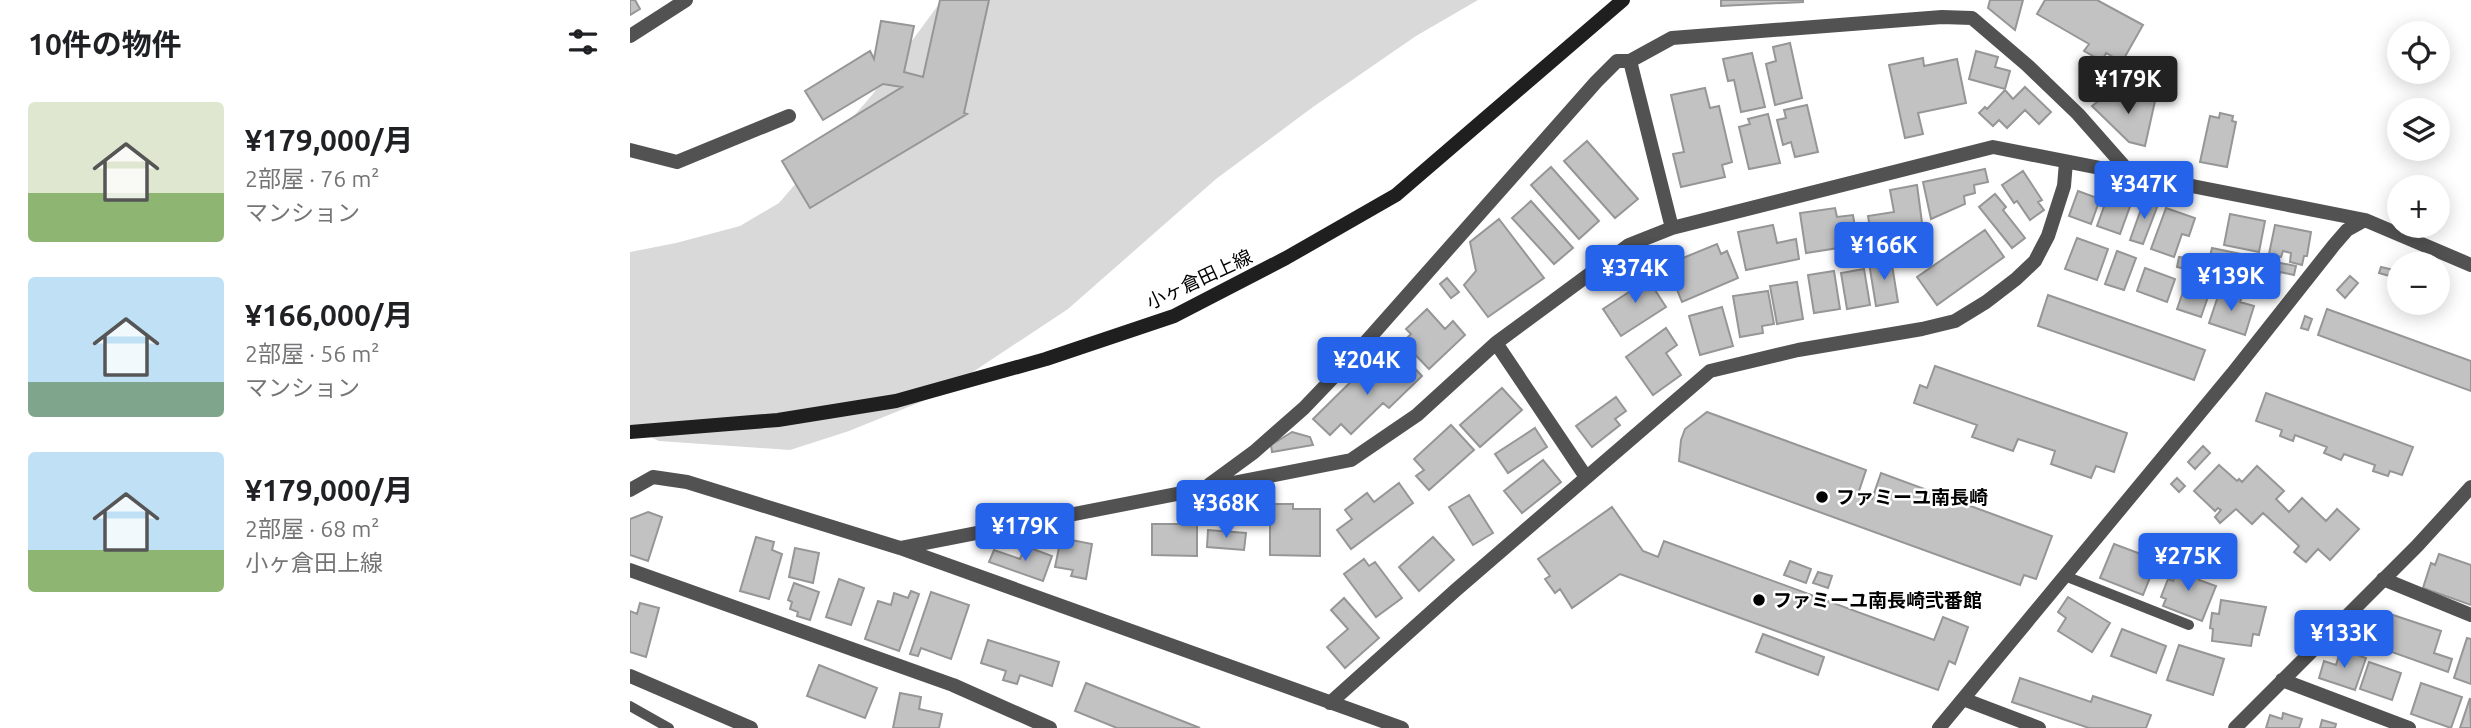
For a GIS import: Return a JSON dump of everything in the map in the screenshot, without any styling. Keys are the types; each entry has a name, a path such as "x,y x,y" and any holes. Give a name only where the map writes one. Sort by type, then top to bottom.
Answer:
{"main road":[{"name":"小ヶ倉田上線","path":"630,432 778,420 896,401 1046,359 1174,316 1286,258 1396,195 1623,0"}],"street":[{"path":"630,36 686,0"},
{"path":"1205,488 1254,452 1304,408 1617,61 1630,61 1672,38 1942,17 1972,18 2028,65 2078,114 2130,173"},
{"path":"1630,61 1672,228"},
{"path":"630,150 677,162 789,116"},
{"path":"900,548 1351,460 1417,415 1496,343 1629,245 1672,228 1993,147 2365,220 2471,265"},
{"path":"1330,703 1457,589 1710,372 1798,350 1955,321 1986,303 2035,261 2052,223 2064,186 2066,162"},
{"path":"1939,728 2232,374 2334,245 2347,230 2365,220"},
{"path":"1496,343 1586,477"},
{"path":"630,490 653,477 687,482 900,548 1402,728"},
{"path":"2235,728 2471,487"},
{"path":"630,570 953,685 1051,728"},
{"path":"2383,579 2471,615"},
{"path":"630,676 751,728"},
{"path":"2282,680 2409,728"},
{"path":"1963,699 2039,728"}],"lane":[{"path":"2065,576 2189,625"},
{"path":"630,706 669,728"}],"shaded area":[{"path":"942,0 1478,0 1416,36 1313,107 1216,179 1068,309 938,395 849,431 790,450 659,441 630,427 630,252 740,226 779,203 872,95"}],"building":[{"path":"630,0 635,0 640,9 630,15"},
{"path":"940,0 989,0 964,113 967,114 810,208 782,161 902,87 883,84 823,120 805,91 870,51 874,59 881,21 914,26 904,72 923,77"},
{"path":"1721,0 1803,0 1803,2 1721,6"},
{"path":"1990,0 2023,0 2015,30 1988,8"},
{"path":"2045,0 2097,0 2143,25 2122,62 2106,53 2102,61 2084,51 2089,44 2037,14"},
{"path":"1790,43 1802,98 1775,105 1766,64 1776,61 1773,47"},
{"path":"1976,51 1998,57 1995,67 2010,71 2005,89 1969,79"},
{"path":"1752,53 1765,107 1741,112 1734,80 1728,81 1723,59"},
{"path":"1923,58 1924,66 1957,59 1966,103 1918,113 1923,134 1905,138 1889,65"},
{"path":"2025,87 2051,112 2039,124 2025,110 2007,128 1999,120 1993,126 1979,113 1985,107 1987,109 2005,90 2013,99"},
{"path":"1705,88 1710,108 1719,106 1732,162 1722,165 1725,177 1681,187 1673,154 1684,152 1671,95"},
{"path":"2106,95 2155,101 2145,146 2129,142 2092,106"},
{"path":"1807,105 1818,152 1795,157 1791,142 1783,145 1777,120 1786,118 1784,110"},
{"path":"2220,113 2233,116 2232,121 2236,122 2227,167 2200,162 2210,116 2219,118"},
{"path":"1768,114 1780,163 1749,169 1739,127 1750,124 1748,119"},
{"path":"1587,141 1638,199 1615,218 1564,161"},
{"path":"1551,167 1599,221 1579,239 1531,185"},
{"path":"1985,169 1988,182 1974,185 1975,193 1964,196 1965,204 1931,219 1923,182"},
{"path":"2023,171 2042,200 2038,202 2044,210 2030,220 2002,185"},
{"path":"1917,185 1923,230 1872,239 1868,216 1894,212 1890,190"},
{"path":"2078,191 2100,199 2091,224 2069,216"},
{"path":"2109,193 2132,201 2120,234 2097,226"},
{"path":"1995,194 2006,207 2003,210 2025,238 2012,248 1979,207"},
{"path":"2145,198 2159,202 2143,244 2130,240"},
{"path":"1531,201 1573,248 1554,264 1512,218"},
{"path":"1835,208 1837,217 1853,215 1858,245 1806,253 1800,213"},
{"path":"2166,208 2195,218 2189,236 2182,234 2174,257 2151,249"},
{"path":"2230,214 2265,221 2259,252 2224,245"},
{"path":"1499,219 1544,278 1488,317 1464,285 1476,271 1470,242"},
{"path":"1773,225 1777,243 1796,239 1799,259 1746,270 1738,232"},
{"path":"2275,225 2311,232 2307,256 2304,256 2302,265 2290,262 2291,253 2283,251 2281,257 2269,254"},
{"path":"1985,230 2004,257 1937,305 1917,277"},
{"path":"2077,238 2108,249 2097,280 2065,269"},
{"path":"1717,244 1721,254 1727,251 1738,278 1682,302 1671,275 1682,270 1678,260"},
{"path":"2212,248 2246,255 2240,285 2205,277"},
{"path":"2117,251 2136,258 2124,290 2105,284"},
{"path":"2179,257 2188,258 2186,269 2177,267"},
{"path":"2249,257 2296,266 2294,275 2280,272 2275,294 2242,290"},
{"path":"1891,259 1898,302 1876,306 1869,263"},
{"path":"2381,267 2387,268 2387,275 2379,273"},
{"path":"2145,268 2175,279 2167,302 2137,291"},
{"path":"1864,269 1870,305 1847,309 1841,273"},
{"path":"1642,270 1666,307 1621,336 1603,309 1635,288 1629,279"},
{"path":"1834,271 1840,309 1814,313 1808,275"},
{"path":"2350,276 2358,283 2345,298 2337,290"},
{"path":"1447,278 1459,292 1451,298 1440,284"},
{"path":"1797,282 1803,319 1777,324 1770,286"},
{"path":"2185,286 2209,294 2201,317 2177,309"},
{"path":"2220,290 2242,297 2240,302 2254,306 2245,335 2209,323"},
{"path":"1768,291 1774,324 1762,326 1763,333 1740,337 1733,296"},
{"path":"2048,295 2205,350 2194,380 2038,326"},
{"path":"1722,307 1733,346 1700,355 1689,316"},
{"path":"1427,309 1445,329 1453,321 1465,335 1429,369 1403,342 1411,334 1406,329"},
{"path":"2327,309 2471,361 2471,391 2318,335"},
{"path":"2305,316 2312,319 2308,330 2301,328"},
{"path":"1666,328 1677,345 1666,353 1681,375 1653,395 1626,357"},
{"path":"1406,359 1422,376 1389,408 1383,403 1351,434 1341,424 1330,435 1313,419 1372,361 1388,377"},
{"path":"1935,366 2127,433 2114,472 2096,466 2091,478 2051,464 2055,451 2018,439 2013,451 1972,437 1977,425 1914,403 1920,385 1927,388"},
{"path":"1502,388 1522,410 1480,447 1460,425"},
{"path":"2266,393 2413,447 2402,475 2390,471 2388,476 2373,471 2375,465 2344,454 2341,460 2324,453 2327,447 2295,435 2293,441 2280,436 2282,430 2256,421"},
{"path":"1616,397 1626,411 1615,419 1620,425 1592,447 1576,426"},
{"name":"ファミーユ南長崎","path":"1707,412 1866,470 1858,494 1872,499 1881,473 2052,536 2036,579 2024,575 2020,585 1679,461 1685,429"},
{"path":"1451,425 1474,450 1429,490 1416,476 1424,470 1414,459"},
{"path":"1535,428 1547,447 1508,473 1495,454"},
{"path":"1292,432 1310,437 1313,445 1272,452 1271,445"},
{"path":"2203,446 2210,453 2195,469 2188,462"},
{"path":"1543,460 1561,482 1522,513 1504,491"},
{"path":"2219,465 2237,481 2239,479 2242,482 2257,466 2284,491 2276,499 2289,512 2302,498 2326,521 2337,509 2359,529 2330,560 2318,549 2306,562 2294,552 2299,546 2263,513 2252,524 2236,509 2220,523 2215,517 2221,510 2218,508 2215,511 2194,491"},
{"path":"2177,478 2185,486 2179,492 2171,484"},
{"path":"1399,483 1413,503 1351,549 1337,530 1352,519 1345,510 1367,493 1374,502"},
{"path":"1469,495 1493,533 1473,545 1449,507"},
{"path":"1270,504 1293,504 1293,509 1320,509 1320,556 1270,555"},
{"name":"ファミーユ南長崎弐番館","path":"1612,507 1643,551 1658,557 1664,541 1934,640 1943,617 1968,627 1955,664 1949,661 1938,690 1620,574 1572,608 1560,589 1555,593 1545,579 1550,576 1538,559"},
{"path":"648,512 662,517 648,561 630,555 630,519"},
{"path":"1152,524 1197,524 1197,556 1152,555"},
{"path":"1208,530 1246,533 1244,550 1207,547"},
{"path":"756,537 774,542 772,550 782,554 769,599 740,591"},
{"path":"1433,537 1454,560 1419,591 1399,567"},
{"path":"1061,538 1092,544 1086,579 1071,576 1073,570 1055,567"},
{"path":"2114,544 2157,560 2143,595 2100,578"},
{"path":"1025,546 1052,556 1043,581 989,562 994,550 1020,559"},
{"path":"795,548 819,553 813,583 789,577"},
{"path":"2439,554 2471,565 2471,605 2423,588 2431,563 2435,565"},
{"path":"1364,559 1369,566 1375,562 1402,598 1376,617 1344,574"},
{"path":"1790,561 1811,569 1806,583 1784,575"},
{"path":"2180,564 2202,573 2199,580 2216,586 2202,621 2163,606 2166,599 2161,597 2168,579 2173,581"},
{"path":"1818,572 1832,576 1828,588 1813,583"},
{"path":"839,579 864,588 851,625 826,617"},
{"path":"794,583 819,592 810,620 797,616 798,612 790,609 792,602 788,600"},
{"path":"911,591 919,594 899,651 865,639 878,601 891,605 894,593 908,598"},
{"path":"931,592 969,605 951,659 921,648 918,656 910,654"},
{"path":"2068,597 2110,623 2092,652 2058,631 2066,618 2058,612"},
{"path":"1344,598 1379,638 1345,668 1327,647 1348,629 1331,610"},
{"path":"2221,600 2266,607 2259,635 2253,634 2251,646 2212,641 2212,613 2219,614"},
{"path":"640,603 659,608 646,657 630,652 630,611 637,614"},
{"path":"2384,612 2441,631 2434,653 2452,659 2448,672 2372,645"},
{"path":"2122,629 2166,646 2156,673 2111,656"},
{"path":"1763,634 1824,657 1818,675 1756,652"},
{"path":"2467,638 2471,639 2471,684 2454,678"},
{"path":"988,640 1059,662 1052,686 1020,675 1017,684 1003,680 1006,671 981,663"},
{"path":"2179,645 2224,659 2213,695 2167,680"},
{"path":"2341,649 2366,658 2355,690 2319,678 2324,661 2336,665"},
{"path":"2369,662 2401,673 2392,700 2360,689"},
{"path":"819,665 877,688 865,718 807,696"},
{"path":"2020,678 2091,702 2093,696 2151,715 2146,728 2089,728 2012,702"},
{"path":"1086,683 1200,728 1117,728 1075,711"},
{"path":"2421,683 2462,697 2451,728 2411,714"},
{"path":"900,693 921,697 919,709 942,714 939,728 893,728"},
{"path":"2470,698 2471,728 2460,728"},
{"path":"2283,713 2302,719 2299,728 2266,728 2270,715 2282,719"},
{"path":"2322,720 2336,724 2335,728 2320,728"}],"place":[{"name":"ファミーユ南長崎","path":"1822,497"},
{"name":"ファミーユ南長崎弐番館","path":"1759,600"}]}
